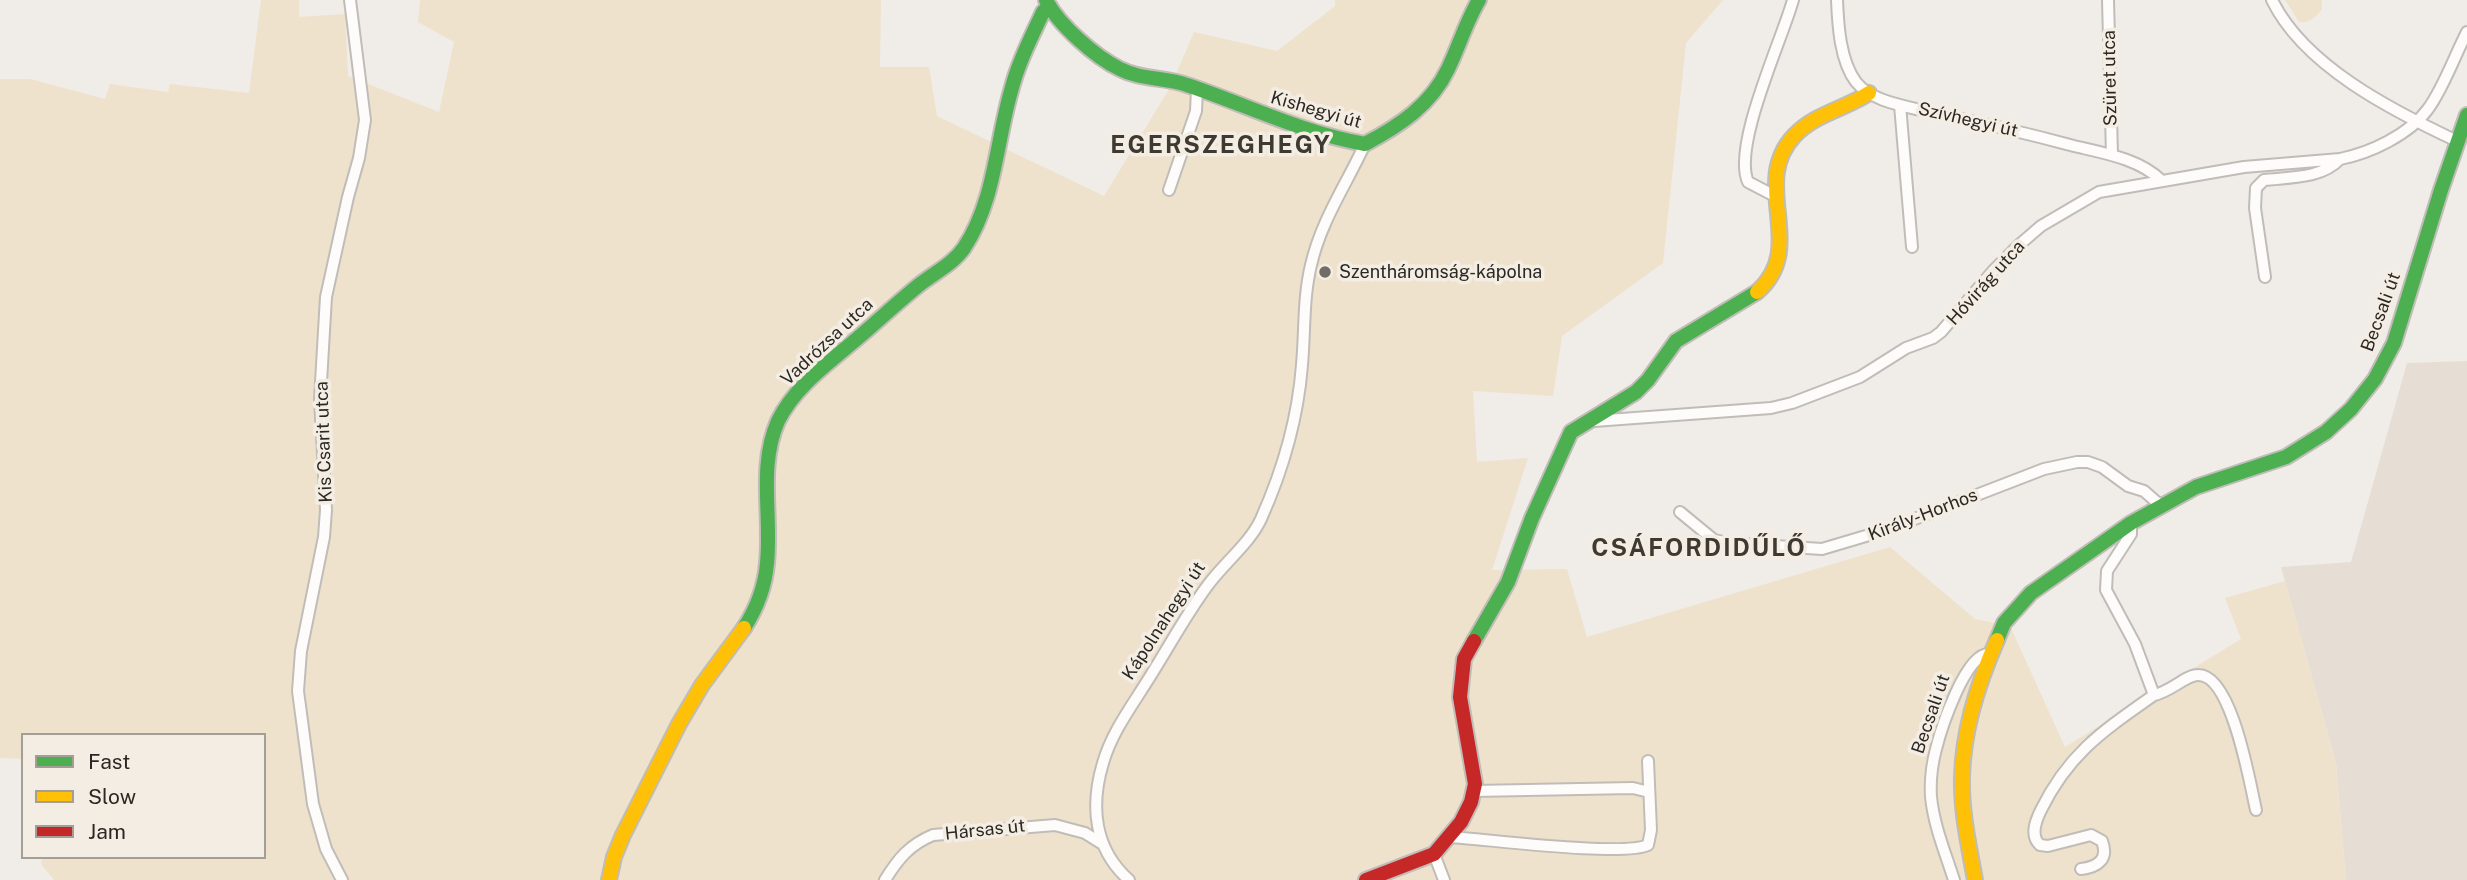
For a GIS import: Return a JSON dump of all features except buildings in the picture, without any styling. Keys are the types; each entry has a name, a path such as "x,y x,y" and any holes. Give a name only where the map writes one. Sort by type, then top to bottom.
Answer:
{"street":[{"name":"Kis Csarit utca","path":"342,880 327,849 313,804 298,691 301,651 324,537 326,510 320,399 326,297 359,158 365,121 350,0"},
{"name":"Kishegyi út","path":"1047,3 1078,37 1119,69 1133,75 1185,84 1303,130 1365,145 1401,124 1434,92 1479,0"},
{"path":"1775,196 1748,182 1745,161 1758,98 1793,0"},
{"path":"1366,880 1434,854 1461,822 1474,791 1472,760 1460,696 1464,659 1508,582 1532,518 1567,439 1577,426 1591,421 1643,386 1676,341 1752,296 1770,281 1778,267 1780,257 1775,196 1777,167 1793,138 1810,122 1859,101 1869,93 1858,85 1849,70 1838,21 1837,0"},
{"name":"Szüret utca","path":"2108,0 2112,155"},
{"path":"2272,0 2287,26 2310,50 2351,82 2417,121 2458,141"},
{"name":"Vadrózsa utca","path":"609,880 610,867 625,832 678,725 701,686 745,626 762,592 766,560 769,456 777,423 785,409 821,370 921,283 950,262 963,247 980,214 991,181 1017,71 1047,3"},
{"path":"2417,121 2430,107 2467,32"},
{"path":"1169,190 1196,111 1197,89"},
{"name":"Szívhegyi út","path":"1869,93 1900,105 2112,155 2153,172 2162,181"},
{"path":"1900,105 1912,247"},
{"name":"Becsali út","path":"1975,880 1964,814 1963,760 1970,716 1989,654 2004,623 2031,593 2131,523 2196,486 2286,457 2326,432 2360,398 2375,379 2394,343 2467,116"},
{"name":"Hóvirág utca","path":"1591,421 1771,408 1792,403 1860,377 1906,348 1933,338 1993,271 2030,236 2067,209 2099,192 2244,167 2355,156 2399,135 2417,121"},
{"name":"Kápolnahegyi út","path":"1101,843 1097,815 1098,785 1109,747 1208,585 1259,522 1273,490 1295,415 1302,365 1306,292 1318,238 1327,215 1365,145"},
{"path":"2264,277 2255,208 2256,188 2264,180 2306,176 2330,170 2340,159"},
{"name":"Király-Horhos","path":"1680,512 1714,540 1822,549 1886,530 2044,469 2077,462 2088,462 2102,467 2128,486 2144,491 2160,505"},
{"path":"2131,523 2131,534 2107,571 2106,590 2135,644 2154,695"},
{"name":"Becsali út","path":"1954,880 1936,825 1931,796 1931,774 1945,722 1965,673 1980,656 1989,654"},
{"path":"2081,869 2101,863 2104,849 2102,841 2091,835 2048,846 2040,845 2035,835 2037,817 2064,769 2090,741 2154,695 2166,693 2189,678 2198,675 2206,677 2216,685 2225,701 2241,743 2256,810"},
{"path":"1450,836 1605,849 1642,848 1648,845 1651,830 1648,761"},
{"path":"1474,791 1633,788 1649,792"},
{"name":"Hársas út","path":"885,880 906,850 933,835 1055,825 1078,831 1101,843"},
{"path":"1101,843 1129,880"},
{"path":"1434,854 1444,880"}],"shaded area":[{"path":"261,0 299,0 299,17 345,14 348,76 439,112 454,42 418,22 420,0 881,0 880,67 929,67 937,116 1104,196 1171,86 1194,32 1277,51 1335,6 1335,0 1723,0 1686,43 1663,263 1562,336 1553,396 1473,391 1477,462 1528,458 1492,570 1567,569 1587,637 1890,547 1975,619 2010,626 2065,747 2241,639 2225,598 2285,581 2336,763 2346,880 54,880 41,864 42,859 266,859 266,733 21,733 21,759 0,758 0,79 30,79 105,99 110,84 168,92 170,84 249,93"},
{"path":"2285,0 2322,0 2322,9 2309,21 2299,22"},
{"path":"2467,361 2467,880 2346,880 2336,763 2281,567 2351,562 2407,363"}],"traffic: fast":[{"path":"1046,0 1078,39 1120,69 1136,75 1187,85 1297,126 1365,144 1402,122 1433,93 1448,69 1479,0"},
{"path":"744,628 760,597 766,572 767,473 772,438 778,421 785,408 814,375 911,291 949,264 964,248 989,191 1017,70 1043,12 1049,6"},
{"path":"1997,640 2004,623 2031,593 2131,523 2196,487 2286,457 2326,432 2351,409 2375,379 2394,343 2467,115"},
{"path":"1474,641 1508,582 1532,518 1571,432 1636,392 1676,341 1757,292"}],"traffic: slow":[{"path":"1757,292 1772,274 1778,255 1780,236 1776,195 1777,174 1782,155 1802,128 1869,93"},
{"path":"609,880 623,835 679,724 702,685 744,628"},
{"path":"1975,880 1963,803 1963,759 1973,707 1997,640"}],"traffic: jam":[{"path":"1366,880 1434,854 1461,822 1471,802 1475,784 1460,697 1464,659 1474,641"}],"place":[{"name":"Szentháromság-kápolna","path":"1325,272"}],"district":[{"name":"EGERSZEGHEGY","path":"1221,146"},
{"name":"CSÁFORDIDŰLŐ","path":"1699,549"}]}
